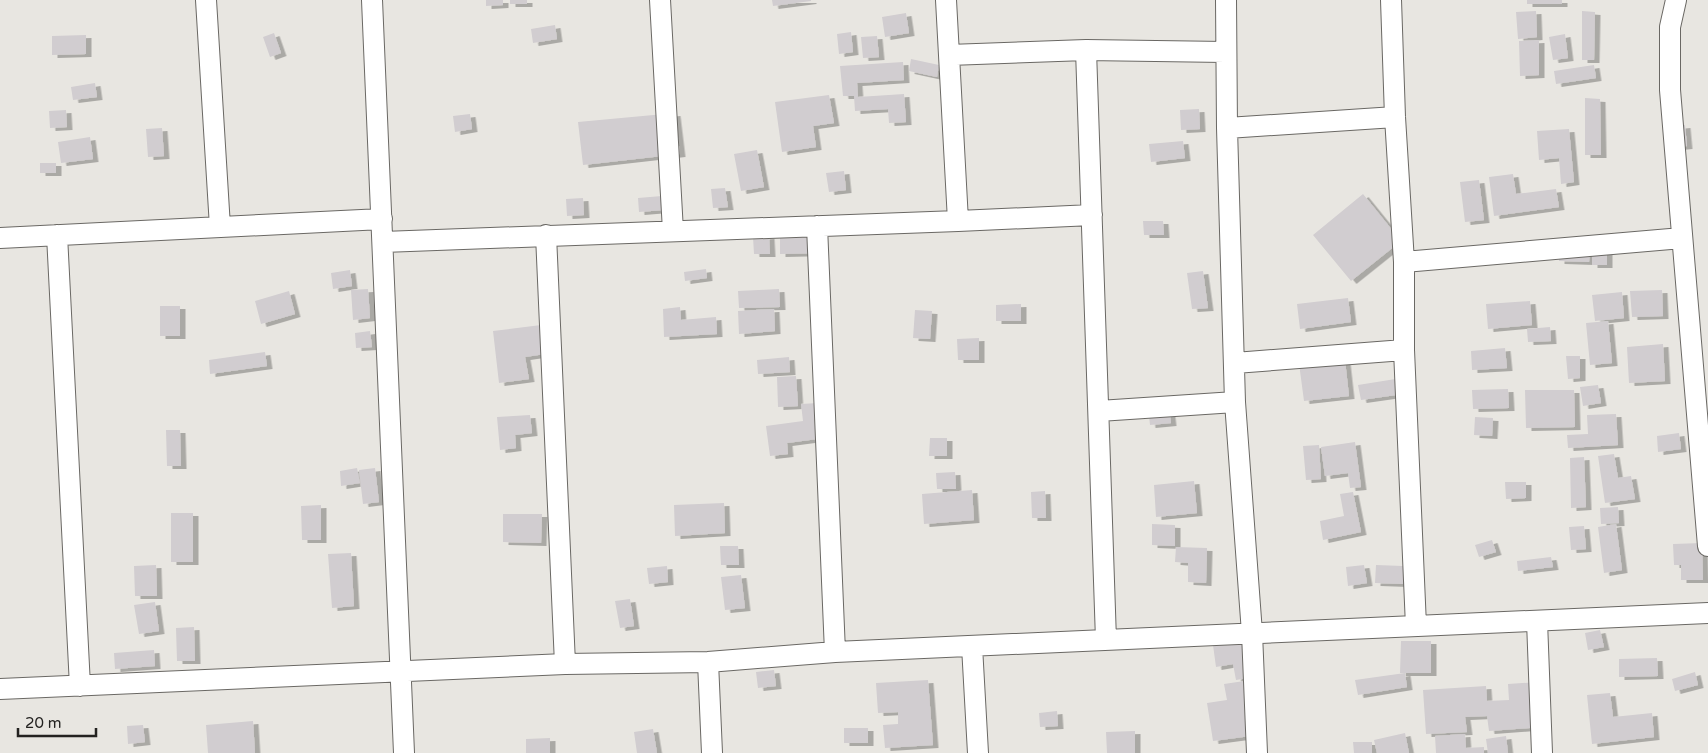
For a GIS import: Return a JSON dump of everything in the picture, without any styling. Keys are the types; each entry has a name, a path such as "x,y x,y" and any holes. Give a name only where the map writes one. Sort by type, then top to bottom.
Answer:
{"street":[{"path":"206,0 220,227"},
{"path":"372,0 404,753"},
{"path":"660,0 672,231"},
{"path":"946,0 958,221"},
{"path":"1226,0 1225,52 1235,402 1252,633 1257,753"},
{"path":"1391,0 1395,117 1404,262 1404,350 1416,626"},
{"path":"1676,0 1670,27 1670,90 1708,546"},
{"path":"949,55 1086,50 1225,52"},
{"path":"1086,50 1106,640"},
{"path":"1227,128 1395,117"},
{"path":"383,242 1092,215"},
{"path":"0,238 382,219"},
{"path":"817,226 835,652"},
{"path":"57,235 80,686"},
{"path":"546,236 565,664"},
{"path":"1404,262 1682,238"},
{"path":"1234,363 1404,350"},
{"path":"1098,411 1235,402"},
{"path":"0,689 565,664 708,662 835,652 1708,613"},
{"path":"1537,621 1542,753"},
{"path":"972,646 978,753"},
{"path":"708,662 712,753"}],"building":[{"path":"486,0 503,0 503,5 486,6"},
{"path":"510,0 527,0 527,4 510,4"},
{"path":"772,0 811,0 811,1 773,6"},
{"path":"1527,0 1562,0 1562,4 1527,4"},
{"path":"1536,11 1537,37 1518,39 1516,12"},
{"path":"1582,11 1595,12 1594,60 1582,60"},
{"path":"906,13 909,33 885,37 882,17"},
{"path":"555,25 557,39 533,43 531,29"},
{"path":"851,32 853,52 839,54 837,34"},
{"path":"274,33 281,53 270,57 263,37"},
{"path":"1565,34 1568,58 1553,60 1549,37"},
{"path":"86,35 86,54 52,55 52,36"},
{"path":"877,36 879,57 863,58 861,37"},
{"path":"1539,40 1539,75 1520,76 1519,41"},
{"path":"911,59 939,65 937,77 909,71"},
{"path":"903,62 904,80 857,83 858,97 904,94 906,122 889,123 888,109 855,111 854,96 843,96 840,66"},
{"path":"1594,65 1596,78 1556,84 1554,71"},
{"path":"95,83 97,97 73,100 71,87"},
{"path":"829,95 834,123 813,126 816,147 782,152 775,102"},
{"path":"1585,98 1600,99 1601,155 1585,155"},
{"path":"1199,109 1200,129 1181,130 1180,110"},
{"path":"66,110 67,127 50,128 49,111"},
{"path":"675,113 680,154 583,165 578,122"},
{"path":"470,114 472,129 455,132 453,116"},
{"path":"1685,125 1687,146 1677,147 1675,126"},
{"path":"162,128 164,156 148,157 146,129"},
{"path":"1569,129 1574,182 1561,184 1559,158 1539,160 1537,131"},
{"path":"90,137 93,159 61,163 58,142"},
{"path":"1183,141 1185,158 1151,162 1149,144"},
{"path":"757,150 764,187 741,191 734,154"},
{"path":"40,163 56,163 56,173 40,173"},
{"path":"844,171 846,190 829,192 826,173"},
{"path":"1513,174 1516,194 1556,189 1559,207 1494,216 1489,177"},
{"path":"1479,180 1484,220 1465,222 1460,182"},
{"path":"725,188 728,207 713,208 711,189"},
{"path":"1363,194 1401,241 1351,281 1313,235"},
{"path":"674,195 676,209 639,212 638,198"},
{"path":"583,198 584,215 567,216 566,199"},
{"path":"1143,221 1163,221 1164,235 1144,235"},
{"path":"769,236 770,254 754,254 753,237"},
{"path":"821,237 822,253 780,254 780,238"},
{"path":"1592,246 1607,247 1607,265 1592,265"},
{"path":"1559,249 1590,249 1589,262 1559,261"},
{"path":"706,269 707,278 685,281 684,272"},
{"path":"350,270 352,286 333,289 331,273"},
{"path":"1203,271 1208,308 1192,309 1187,273"},
{"path":"368,289 370,318 353,320 351,290"},
{"path":"779,289 780,307 739,308 738,291"},
{"path":"1662,290 1663,316 1632,317 1630,291"},
{"path":"289,291 295,314 261,324 255,301"},
{"path":"1622,292 1624,318 1595,321 1592,295"},
{"path":"1348,298 1351,322 1300,329 1297,304"},
{"path":"1530,301 1532,325 1488,329 1486,304"},
{"path":"1021,304 1021,321 996,321 996,305"},
{"path":"160,306 180,306 180,336 160,336"},
{"path":"680,307 681,320 716,317 717,334 664,337 663,309"},
{"path":"774,309 775,331 739,334 738,311"},
{"path":"915,310 932,311 930,339 913,338"},
{"path":"1608,321 1612,363 1590,365 1586,323"},
{"path":"541,325 545,354 525,357 529,379 499,383 493,331"},
{"path":"1550,327 1551,341 1528,342 1527,329"},
{"path":"370,331 372,347 356,348 355,333"},
{"path":"979,338 979,360 958,360 957,339"},
{"path":"1663,344 1665,381 1629,383 1627,347"},
{"path":"1505,348 1507,368 1472,370 1471,351"},
{"path":"1344,351 1349,396 1304,401 1298,356"},
{"path":"265,352 267,366 210,374 209,360"},
{"path":"1566,356 1580,356 1580,378 1568,379"},
{"path":"789,357 790,372 758,374 757,360"},
{"path":"796,376 798,406 778,407 777,377"},
{"path":"1408,377 1410,393 1361,400 1358,385"},
{"path":"1598,385 1601,403 1583,406 1580,387"},
{"path":"1508,389 1509,408 1473,409 1472,390"},
{"path":"1525,390 1574,390 1575,427 1526,428"},
{"path":"818,403 820,419 814,419 817,439 787,443 788,454 770,456 766,426 803,421 801,404"},
{"path":"1169,406 1171,423 1150,425 1148,407"},
{"path":"1616,414 1618,445 1568,448 1567,435 1588,434 1587,415"},
{"path":"530,415 532,433 515,435 516,448 500,450 497,417"},
{"path":"1475,417 1493,418 1492,436 1474,435"},
{"path":"166,430 180,430 181,466 167,466"},
{"path":"1679,433 1681,449 1658,452 1657,436"},
{"path":"930,438 947,438 947,456 929,456"},
{"path":"1355,442 1361,487 1350,488 1348,473 1325,476 1321,447"},
{"path":"1319,445 1321,479 1306,480 1303,446"},
{"path":"1614,454 1618,478 1631,476 1635,499 1605,503 1598,456"},
{"path":"1584,457 1586,507 1571,508 1570,458"},
{"path":"357,468 360,483 341,486 340,471"},
{"path":"375,468 379,502 363,504 359,470"},
{"path":"955,472 956,489 937,489 936,473"},
{"path":"1194,481 1197,513 1156,517 1154,485"},
{"path":"1505,482 1526,482 1526,498 1506,499"},
{"path":"972,490 974,520 924,524 922,494"},
{"path":"1045,491 1046,518 1032,518 1031,492"},
{"path":"1353,492 1361,532 1323,540 1320,521 1344,516 1340,494"},
{"path":"724,503 725,533 675,536 674,505"},
{"path":"321,505 321,540 302,540 301,506"},
{"path":"1618,507 1619,523 1601,524 1600,508"},
{"path":"171,513 193,513 193,562 171,562"},
{"path":"503,514 542,514 541,543 503,542"},
{"path":"1152,524 1175,525 1175,546 1152,545"},
{"path":"1616,524 1622,570 1604,573 1598,527"},
{"path":"1584,526 1586,549 1571,550 1569,527"},
{"path":"1492,540 1496,552 1479,557 1475,545"},
{"path":"1702,543 1703,580 1681,580 1681,565 1674,565 1673,544"},
{"path":"720,546 738,546 739,565 721,565"},
{"path":"1176,547 1207,548 1206,583 1188,582 1188,563 1175,562"},
{"path":"351,553 354,606 332,608 328,554"},
{"path":"1551,557 1553,567 1518,571 1517,561"},
{"path":"156,565 157,596 135,596 134,566"},
{"path":"1364,565 1367,583 1348,586 1346,567"},
{"path":"1376,565 1403,566 1403,584 1375,583"},
{"path":"667,566 668,582 649,584 647,568"},
{"path":"741,575 745,608 725,610 721,577"},
{"path":"630,599 634,626 620,628 615,601"},
{"path":"155,602 159,631 139,634 134,605"},
{"path":"194,627 195,661 177,661 176,628"},
{"path":"1600,630 1604,647 1588,650 1585,633"},
{"path":"1249,640 1254,677 1236,680 1233,664 1216,667 1213,645"},
{"path":"1401,641 1431,641 1431,673 1400,673"},
{"path":"154,650 155,666 115,669 114,653"},
{"path":"1657,658 1658,676 1619,677 1619,659"},
{"path":"774,670 776,686 758,688 756,672"},
{"path":"1695,672 1698,685 1675,691 1672,679"},
{"path":"1405,673 1407,687 1358,695 1355,680"},
{"path":"928,680 933,745 885,748 883,725 898,724 898,712 878,713 876,683"},
{"path":"1251,680 1258,735 1213,741 1207,703 1227,700 1224,684"},
{"path":"1539,682 1542,727 1489,731 1487,716 1465,717 1467,732 1426,734 1423,690 1486,686 1487,701 1509,700 1508,684"},
{"path":"1610,693 1613,717 1652,713 1654,737 1592,744 1587,695"},
{"path":"1057,711 1058,726 1040,727 1039,713"},
{"path":"253,721 255,753 208,753 206,725"},
{"path":"143,725 145,742 128,744 127,726"},
{"path":"844,728 868,728 868,743 844,743"},
{"path":"653,729 657,753 637,753 634,732"},
{"path":"1135,731 1135,753 1107,753 1106,732"},
{"path":"1405,733 1409,753 1377,753 1374,740"},
{"path":"1465,734 1466,748 1484,747 1484,753 1436,753 1435,736"},
{"path":"1506,736 1508,753 1488,753 1486,739"},
{"path":"550,738 550,753 526,753 526,739"},
{"path":"1353,742 1372,742 1372,753 1354,753"}]}
